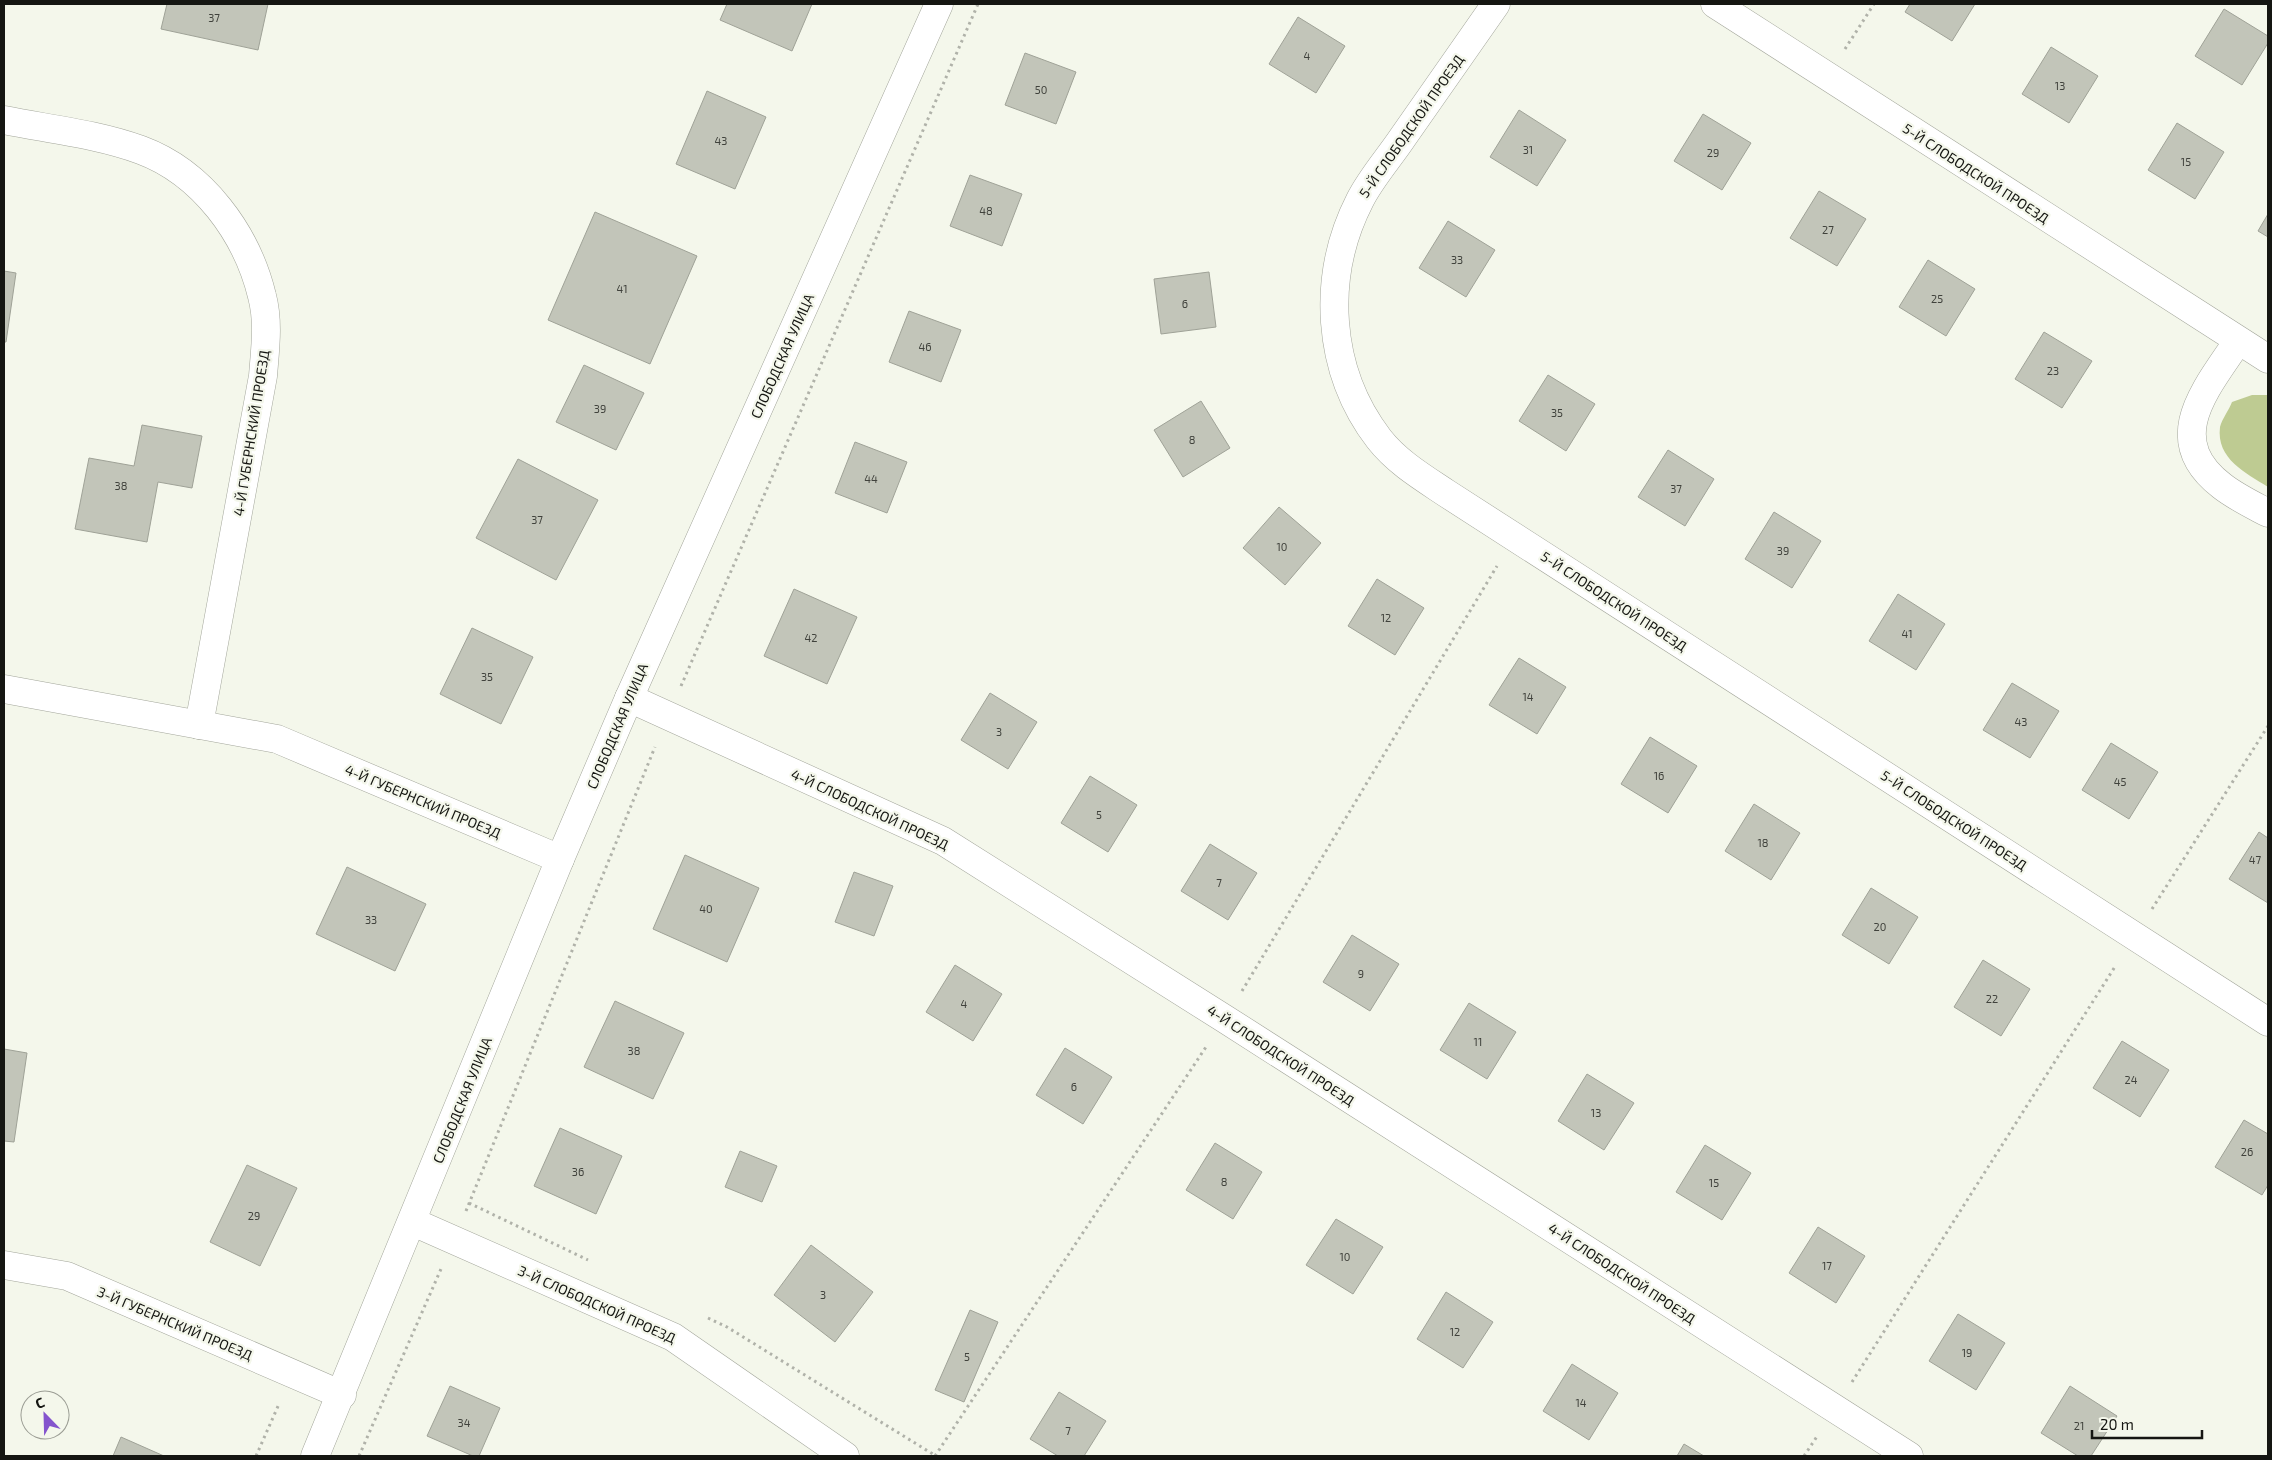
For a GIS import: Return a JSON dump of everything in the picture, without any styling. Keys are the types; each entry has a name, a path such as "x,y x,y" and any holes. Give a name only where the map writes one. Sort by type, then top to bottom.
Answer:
{"street":[{"name":"СЛОБОДСКАЯ УЛИЦА","path":"315,1456 413,1222 560,859 629,698 939,4"},
{"name":"5-Й СЛОБОДСКОЙ ПРОЕЗД","path":"1496,4 1360,199 1343,238 1334,279 1336,338 1341,364 1356,404 1379,439 1406,467 1446,494 2268,1022"},
{"name":"5-Й СЛОБОДСКОЙ ПРОЕЗД","path":"1715,4 2238,342 2268,359"},
{"name":"4-Й ГУБЕРНСКИЙ ПРОЕЗД","path":"4,120 105,139 143,151 177,169 208,194 226,217 251,260 263,298 266,337 262,376 199,726"},
{"path":"2238,342 2201,396 2192,420 2193,446 2204,470 2223,487 2268,513"},
{"name":"4-Й ГУБЕРНСКИЙ ПРОЕЗД","path":"4,689 277,739 560,859"},
{"name":"4-Й СЛОБОДСКОЙ ПРОЕЗД","path":"629,698 943,841 1909,1456"},
{"name":"3-Й СЛОБОДСКОЙ ПРОЕЗД","path":"413,1222 673,1337 845,1456"},
{"name":"3-Й ГУБЕРНСКИЙ ПРОЕЗД","path":"4,1264 67,1276 342,1395"}],"path":[{"path":"1827,76 1874,4"},
{"path":"1804,1456 2268,726"},
{"path":"256,1456 292,1373"}],"green space":[{"path":"2252,395 2268,395 2268,487 2234,464 2223,448 2220,438 2221,424 2232,402"}],"building":[{"path":"167,4 268,4 258,50 161,29"},
{"path":"727,4 812,4 792,51 720,20"},
{"path":"1910,4 1975,4 1952,41 1905,12"},
{"path":"2224,9 2268,36 2268,43 2242,85 2195,56"},
{"path":"1298,17 1345,46 1316,93 1269,64"},
{"path":"2051,47 2098,76 2069,123 2022,94"},
{"path":"1025,53 1076,72 1056,124 1005,105"},
{"path":"707,91 766,117 735,189 676,164"},
{"path":"1519,110 1566,140 1537,186 1490,157"},
{"path":"1703,114 1751,143 1722,190 1674,161"},
{"path":"2177,123 2224,152 2195,199 2148,170"},
{"path":"970,175 1022,194 1002,246 950,226"},
{"path":"1819,191 1866,219 1837,266 1790,238"},
{"path":"595,212 697,256 650,364 548,320"},
{"path":"2268,214 2268,237 2258,231"},
{"path":"1448,221 1495,250 1466,297 1419,268"},
{"path":"1928,260 1975,289 1946,336 1899,307"},
{"path":"4,271 16,273 6,342 4,342"},
{"path":"1209,272 1216,327 1161,334 1154,279"},
{"path":"909,311 961,330 941,382 889,362"},
{"path":"2044,332 2092,361 2062,408 2015,379"},
{"path":"584,365 644,393 616,450 556,422"},
{"path":"1548,375 1595,404 1566,451 1519,421"},
{"path":"1201,401 1230,448 1183,477 1154,430"},
{"path":"142,425 202,436 192,488 158,482 147,542 75,529 89,458 134,466"},
{"path":"855,442 907,462 887,513 835,493"},
{"path":"1668,450 1714,479 1685,526 1638,497"},
{"path":"518,459 598,500 556,580 476,538"},
{"path":"1279,507 1321,543 1285,585 1243,548"},
{"path":"1774,512 1821,541 1792,588 1745,559"},
{"path":"1377,579 1424,608 1395,655 1348,626"},
{"path":"794,589 857,617 827,684 764,656"},
{"path":"1898,594 1945,624 1916,670 1869,641"},
{"path":"472,628 533,657 501,724 440,694"},
{"path":"1519,658 1566,687 1537,734 1489,705"},
{"path":"2012,683 2059,711 2030,758 1983,730"},
{"path":"990,693 1037,722 1008,769 961,740"},
{"path":"1650,737 1697,766 1668,813 1621,784"},
{"path":"2111,743 2158,772 2129,819 2082,790"},
{"path":"1090,776 1137,805 1108,852 1061,823"},
{"path":"1754,804 1800,833 1771,880 1725,851"},
{"path":"2259,832 2268,838 2268,903 2229,879"},
{"path":"1210,844 1257,873 1228,920 1181,891"},
{"path":"685,855 759,888 727,962 653,929"},
{"path":"347,867 426,904 395,971 316,934"},
{"path":"854,872 893,886 874,936 835,922"},
{"path":"1871,888 1918,917 1889,964 1842,935"},
{"path":"1352,935 1399,964 1370,1011 1323,982"},
{"path":"1983,960 2030,989 2001,1036 1954,1007"},
{"path":"955,965 1002,994 973,1041 926,1012"},
{"path":"615,1001 684,1033 653,1099 584,1067"},
{"path":"1469,1003 1516,1032 1487,1079 1440,1050"},
{"path":"2122,1041 2169,1070 2140,1117 2093,1088"},
{"path":"1065,1048 1112,1077 1083,1124 1036,1095"},
{"path":"4,1049 27,1053 14,1142 4,1141"},
{"path":"1587,1074 1634,1103 1604,1150 1558,1121"},
{"path":"2244,1120 2268,1134 2268,1185 2262,1195 2215,1167"},
{"path":"560,1128 622,1156 596,1214 534,1186"},
{"path":"1215,1143 1262,1172 1233,1219 1186,1190"},
{"path":"1705,1145 1751,1173 1722,1220 1676,1192"},
{"path":"740,1151 777,1166 762,1202 725,1187"},
{"path":"247,1165 297,1188 260,1266 210,1242"},
{"path":"1336,1219 1383,1247 1353,1294 1306,1265"},
{"path":"1818,1227 1865,1256 1836,1303 1789,1273"},
{"path":"811,1245 873,1292 835,1342 774,1295"},
{"path":"1446,1292 1493,1322 1463,1368 1417,1339"},
{"path":"970,1310 998,1322 964,1402 935,1390"},
{"path":"1958,1314 2005,1343 1976,1390 1929,1361"},
{"path":"1572,1364 1618,1393 1589,1440 1543,1411"},
{"path":"450,1386 500,1408 479,1456 473,1456 427,1436"},
{"path":"2070,1386 2117,1416 2091,1456 2078,1456 2041,1433"},
{"path":"1059,1392 1106,1421 1084,1456 1058,1456 1030,1439"},
{"path":"121,1437 164,1456 113,1456"},
{"path":"1684,1444 1704,1456 1677,1456"}]}
